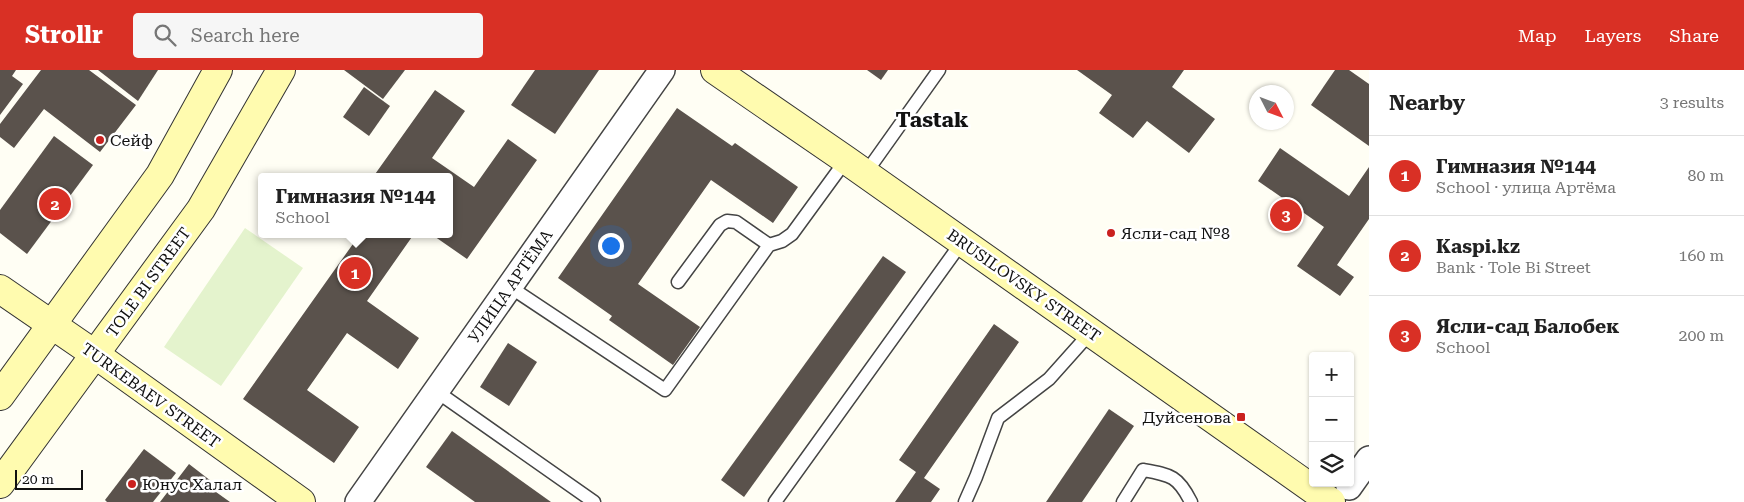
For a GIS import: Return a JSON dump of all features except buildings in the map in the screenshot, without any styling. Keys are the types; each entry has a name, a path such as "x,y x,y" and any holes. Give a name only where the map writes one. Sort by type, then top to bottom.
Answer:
{"street":[{"path":"0,396 160,175 218,70"},
{"name":"TOLE BI STREET","path":"0,484 201,209 282,70"},
{"name":"УЛИЦА АРТЁМА","path":"358,502 662,70"},
{"name":"BRUSILOVSKY STREET","path":"715,70 1091,332 1340,495"},
{"name":"TURKEBAEV STREET","path":"0,289 96,355 300,502"},
{"path":"1340,495 1369,459"}],"lane":[{"path":"510,287 665,390 769,245 782,241 792,234 856,167 939,70"},
{"path":"678,282 720,225 727,221 736,222 769,245"},
{"path":"775,502 962,242"},
{"path":"965,502 998,418 1049,379 1091,332"},
{"path":"436,391 594,502"},
{"path":"1124,502 1143,470 1168,475 1182,485 1191,502"}],"green space":[{"path":"245,228 303,268 221,386 164,347"}],"place":[{"name":"Сейф","path":"100,140"},
{"name":"Kaspi.kz","path":"55,204"},
{"name":"Ясли-сад Балобек","path":"1286,215"},
{"name":"Ясли-сад №8","path":"1111,233"},
{"name":"Гимназия №144","path":"355,273"},
{"name":"Дуйсенова","path":"1241,417"},
{"name":"Юнус Халал","path":"132,484"}],"district":[{"name":"Tastak","path":"932,120"}]}
